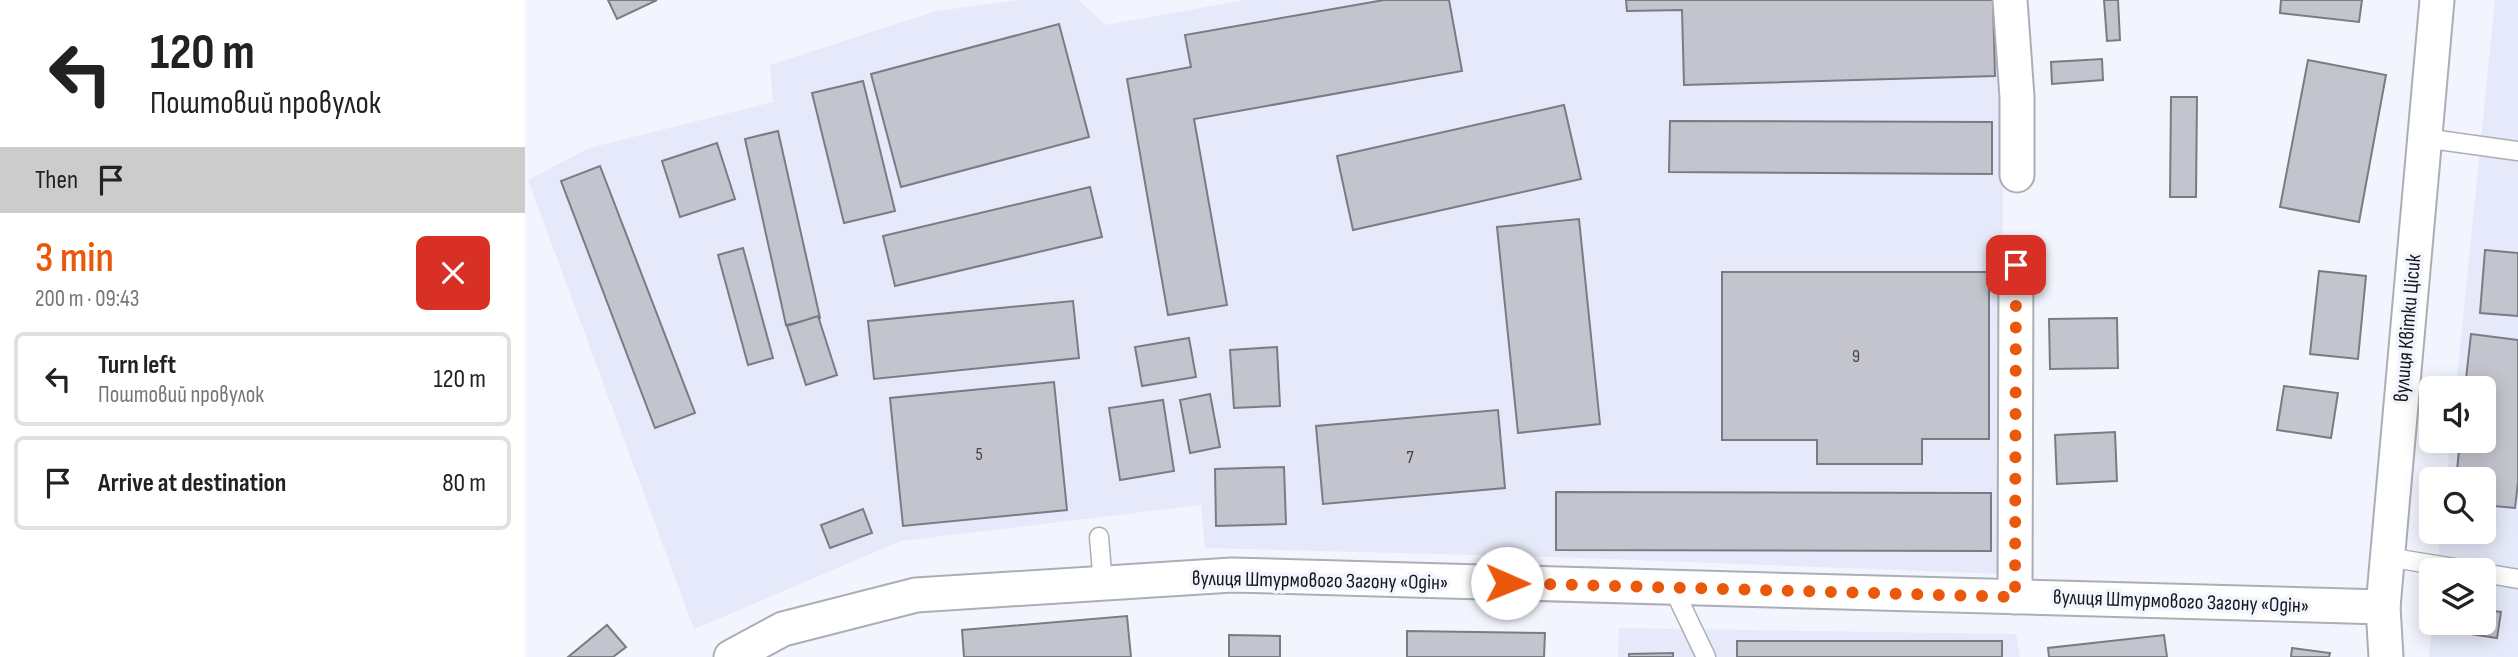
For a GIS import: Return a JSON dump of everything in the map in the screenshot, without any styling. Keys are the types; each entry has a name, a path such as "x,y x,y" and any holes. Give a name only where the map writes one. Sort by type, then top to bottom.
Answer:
{"street":[{"path":"2010,0 2017,97 2017,175"},
{"name":"вулиця Квітки Цісик","path":"2386,657 2383,607 2437,0"},
{"path":"2015,597 2016,265"},
{"name":"вулиця Штурмового Загону «Одін»","path":"731,657 783,629 916,595 1232,575 2383,607"}],"lane":[{"path":"2424,138 2518,151"},
{"path":"1099,537 1104,584"},
{"path":"2387,557 2419,562"},
{"path":"2496,575 2518,579"},
{"path":"1673,588 1706,657"}],"shaded area":[{"path":"1020,0 1078,0 1106,25 1245,0 1997,0 2003,120 2003,574 1554,557 1205,548 1201,505 901,541 694,629 528,180 589,148 773,102 770,65 936,11"},
{"path":"2495,0 2518,0 2518,657 2429,657 2431,635 2496,635 2496,558 2438,558 2440,544 2496,544 2496,467 2448,467 2449,453 2496,453 2496,376 2457,376"},
{"path":"1619,628 2016,634 2020,657 1618,657"}],"building":[{"path":"608,0 657,0 617,19"},
{"path":"1384,0 1449,0 1462,71 1194,119 1227,305 1168,315 1127,79 1191,67 1185,35"},
{"path":"1626,0 1993,0 1995,76 1684,85 1682,10 1627,11"},
{"path":"2104,0 2118,0 2120,40 2107,41"},
{"path":"2281,0 2362,0 2359,22 2280,13"},
{"path":"1059,24 1089,137 901,187 871,74"},
{"path":"2102,59 2103,80 2052,84 2051,62"},
{"path":"2308,60 2386,75 2359,222 2280,207"},
{"path":"863,81 895,211 844,223 812,93"},
{"path":"2171,97 2197,97 2196,197 2170,197"},
{"path":"1564,105 1581,179 1353,230 1337,156"},
{"path":"1670,121 1992,122 1992,174 1669,172"},
{"path":"778,131 820,318 786,325 745,139"},
{"path":"717,143 735,199 680,217 662,161"},
{"path":"600,166 695,413 655,428 561,181"},
{"path":"1090,187 1102,237 895,286 883,236"},
{"path":"1579,219 1600,424 1518,433 1497,227"},
{"path":"743,248 773,358 748,365 718,255"},
{"path":"2485,250 2518,253 2518,316 2480,313"},
{"path":"2319,271 2366,276 2358,359 2310,354"},
{"path":"1722,272 1989,272 1989,439 1922,439 1922,464 1817,464 1817,440 1722,440"},
{"path":"1073,301 1079,358 874,379 868,321"},
{"path":"818,316 837,375 806,385 787,326"},
{"path":"2117,318 2118,368 2050,369 2049,319"},
{"path":"2471,334 2518,340 2518,482 2515,508 2496,506 2496,467 2457,467 2459,453 2496,453 2496,376 2466,376"},
{"path":"1189,338 1196,377 1142,386 1135,347"},
{"path":"1277,347 1280,406 1234,408 1230,350"},
{"path":"1054,382 1067,510 903,526 890,398"},
{"path":"2284,386 2338,393 2331,438 2277,430"},
{"path":"1210,394 1220,447 1190,453 1180,400"},
{"path":"1163,400 1174,471 1120,480 1109,408"},
{"path":"1498,410 1505,488 1323,504 1316,426"},
{"path":"2115,432 2117,481 2057,484 2055,435"},
{"path":"1284,467 1286,524 1216,526 1215,469"},
{"path":"1556,492 1991,493 1991,551 1556,550"},
{"path":"863,509 872,533 830,548 821,525"},
{"path":"2496,611 2501,612 2497,638 2477,635 2496,635"},
{"path":"1127,616 1131,657 964,657 962,630"},
{"path":"607,625 626,647 613,657 568,657"},
{"path":"1407,631 1545,633 1544,657 1407,657"},
{"path":"1229,635 1280,636 1280,657 1229,657"},
{"path":"2164,635 2167,657 2049,657 2048,648"},
{"path":"1737,641 2002,641 2002,657 1737,657"},
{"path":"2292,648 2330,653 2329,657 2291,657"},
{"path":"1673,653 1673,657 1629,657 1629,654"}],"route":[{"path":"1507,583 2015,597 2016,265"}]}
